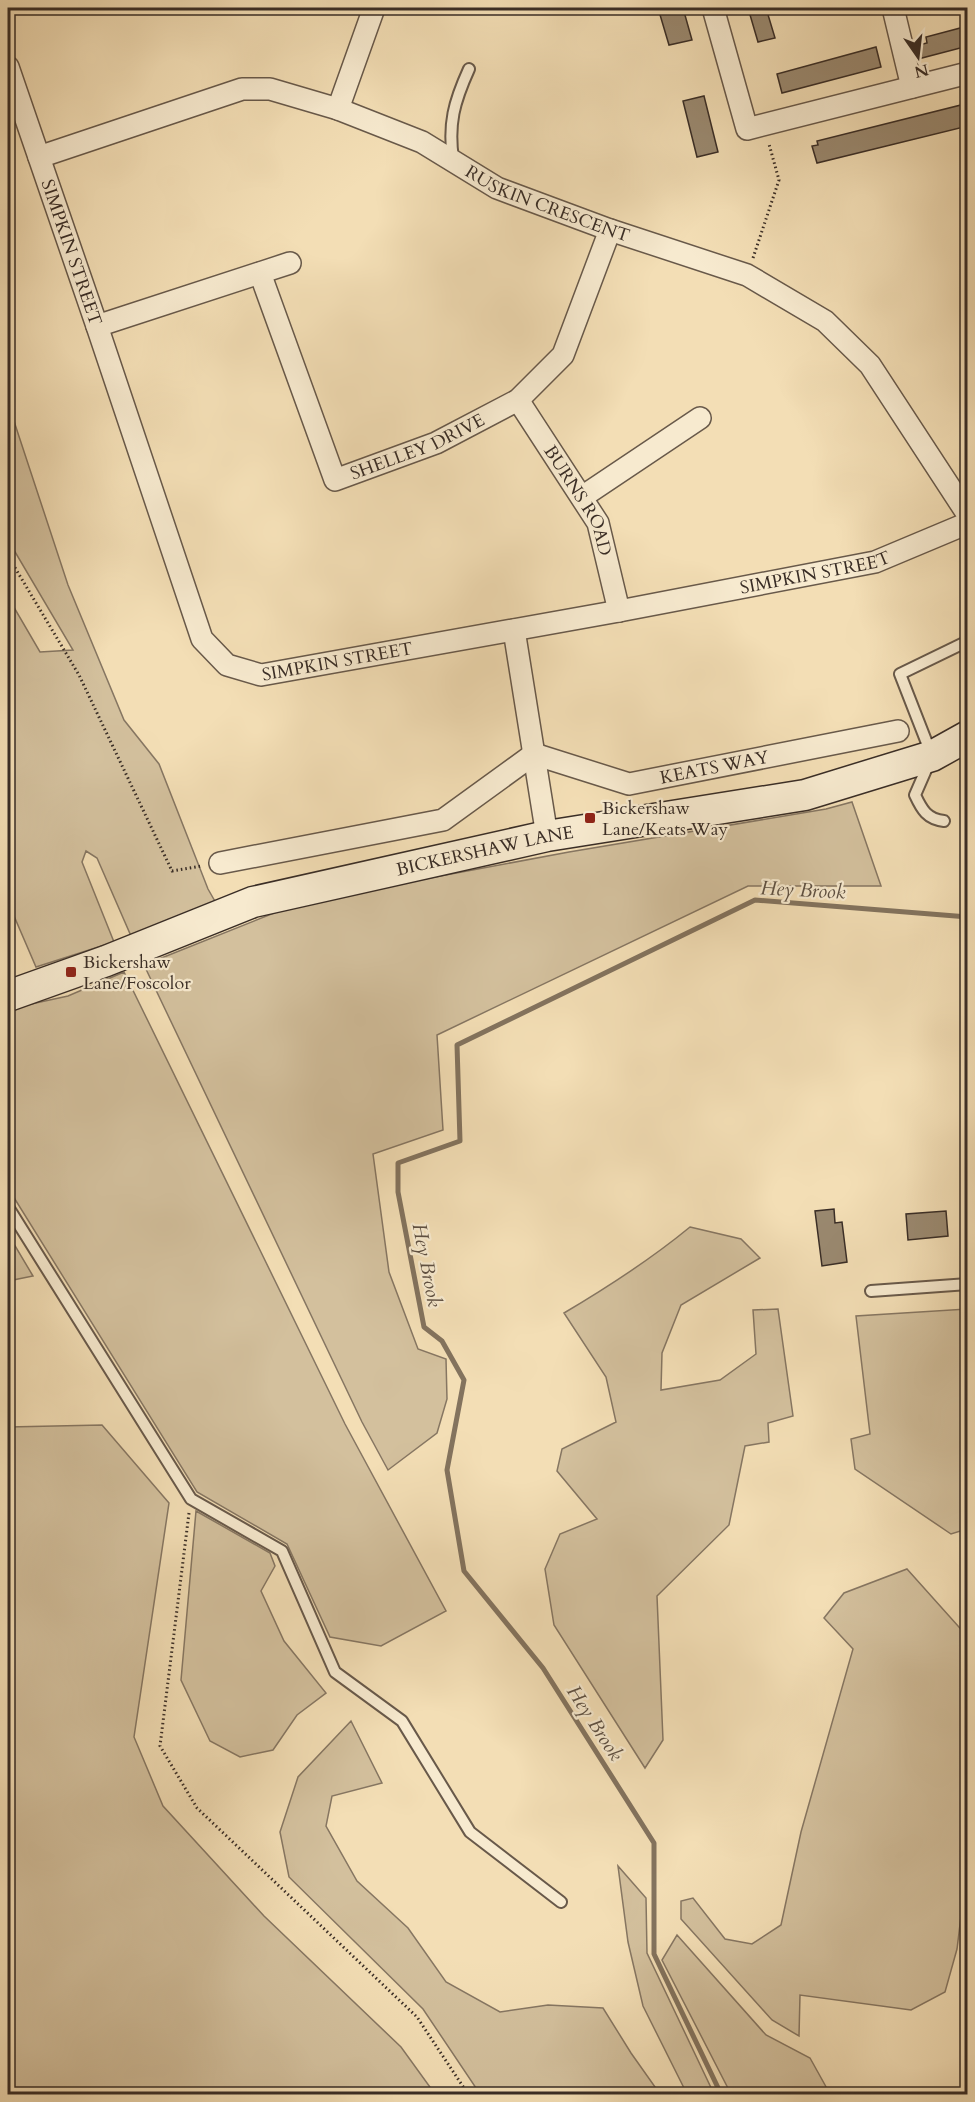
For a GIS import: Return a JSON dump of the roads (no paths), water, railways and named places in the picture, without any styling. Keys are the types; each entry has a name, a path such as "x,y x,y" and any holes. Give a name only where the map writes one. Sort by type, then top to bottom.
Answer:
{"main road":[{"name":"BICKERSHAW LANE","path":"8,996 106,961 253,902 547,836 805,795 932,756 968,736"}],"street":[{"path":"338,109 374,8"},
{"path":"713,8 755,127 968,73"},
{"path":"893,8 912,87"},
{"name":"SIMPKIN STREET","path":"8,67 202,639 227,665 261,675 618,611 875,562 968,524"},
{"name":"RUSKIN CRESCENT","path":"39,157 242,89 270,89 338,109 423,142 497,188 610,230 747,275 825,321 870,365 968,515"},
{"name":"SHELLEY DRIVE","path":"260,273 335,480 436,443 518,400 563,355 610,230"},
{"path":"97,326 290,263"},
{"name":"BURNS ROAD","path":"518,400 598,523 618,611"},
{"path":"582,497 700,418"},
{"path":"514,630 547,836"},
{"name":"KEATS WAY","path":"534,754 629,784 898,731"},
{"path":"220,863 443,820 534,754"}],"lane":[{"path":"453,159 450,139 451,121 455,102 469,69"},
{"path":"944,821 934,820 922,810 915,795 932,756 900,674 968,641"},
{"path":"8,1207 191,1499 282,1551 335,1672 402,1722 470,1832 561,1902"},
{"path":"871,1291 968,1284"}],"waterway":[{"name":"Hey Brook","path":"721,2094 654,1954 654,1843 543,1668 464,1571 447,1470 464,1380 442,1341 424,1327 398,1192 398,1163 460,1141 457,1045 755,900 968,917"}],"place":[{"name":"Bickershaw Lane/Keats Way","path":"590,818"},
{"name":"Bickershaw Lane/Foscolor","path":"71,972"}]}
